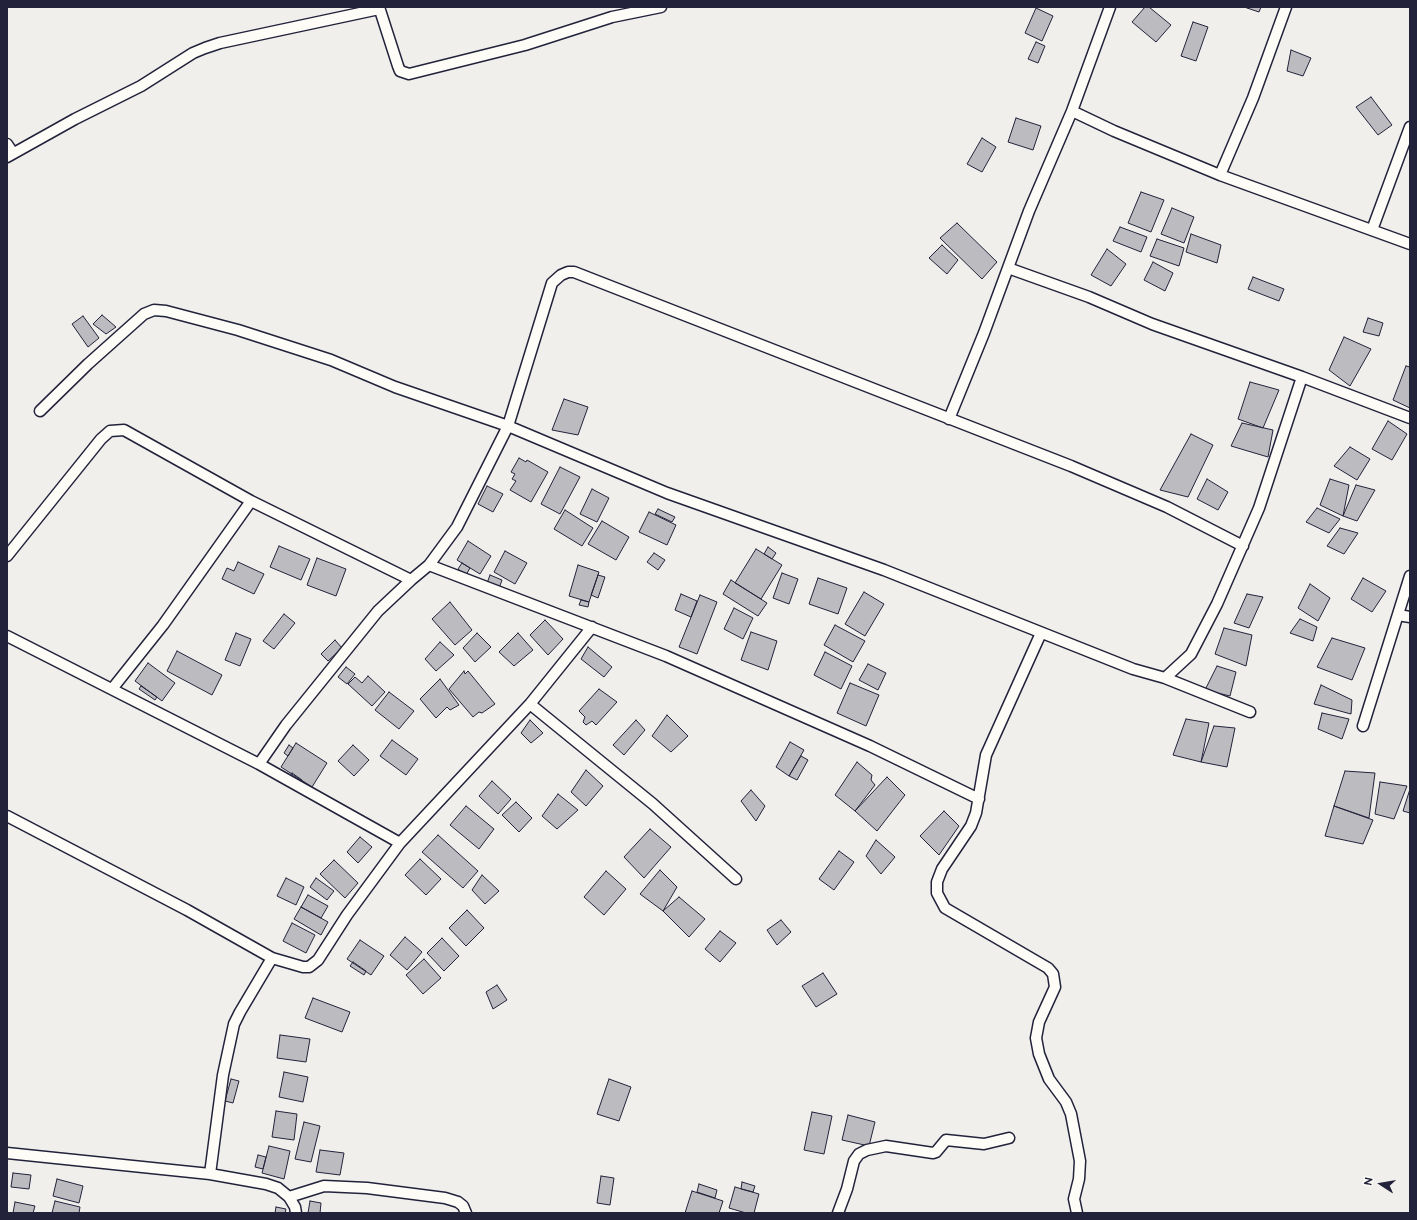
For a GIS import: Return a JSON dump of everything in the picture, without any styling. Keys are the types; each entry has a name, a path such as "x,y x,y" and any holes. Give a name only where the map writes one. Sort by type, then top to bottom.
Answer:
{"street":[{"path":"9,152 141,86 193,53 220,43 379,8 400,71 409,74 525,44 612,18 661,7"},
{"path":"949,419 968,376 1029,211 1072,111 1110,7"},
{"path":"1220,175 1253,98 1286,7"},
{"path":"1072,111 1114,131 1220,175 1410,244"},
{"path":"1372,230 1410,127"},
{"path":"1008,268 1089,297 1152,324 1302,377 1410,418"},
{"path":"259,764 286,725 378,611 411,580 429,566 457,527 508,426 552,283 561,275 574,272 1071,466 1167,507 1243,546"},
{"path":"40,411 144,314 154,310 166,311 230,328 331,360 395,387 508,426 667,493 884,570 1040,633 1133,669 1165,678 1250,712"},
{"path":"1165,678 1191,654 1217,604 1243,546 1274,467 1302,377"},
{"path":"7,556 59,489 101,439 110,431 124,430 251,501 411,580"},
{"path":"112,689 163,625 251,501"},
{"path":"429,566 666,656 863,743 979,799"},
{"path":"1363,726 1410,576"},
{"path":"1398,615 1410,617"},
{"path":"7,816 187,910 272,958 303,967 314,964 347,915 400,843 530,704 592,627"},
{"path":"1040,633 986,755 979,799 971,826 942,869 937,882 937,893 945,908 1048,968 1053,974 1056,987 1039,1022 1036,1038 1039,1054 1049,1079 1066,1102 1071,1114 1080,1161 1079,1179 1074,1199 1077,1213"},
{"path":"7,636 259,764 400,843"},
{"path":"530,704 653,804 736,879"},
{"path":"210,1174 223,1075 234,1024 272,958"},
{"path":"838,1213 847,1189 854,1160 859,1154 867,1150 886,1146 933,1153 936,1152 946,1140 984,1144 1009,1138"},
{"path":"7,1153 210,1174 266,1184 278,1188 289,1197 295,1207 296,1213"},
{"path":"289,1197 324,1186 367,1188 445,1198 458,1202 463,1206 466,1213"}],"building":[{"path":"1145,7 1149,7 1171,25 1156,42 1132,22"},
{"path":"1244,7 1261,7 1259,12"},
{"path":"1036,8 1053,16 1042,41 1025,33"},
{"path":"1193,22 1208,27 1196,61 1181,56"},
{"path":"1036,42 1045,46 1038,63 1028,59"},
{"path":"1291,50 1311,58 1303,76 1287,71"},
{"path":"1371,97 1392,125 1378,135 1356,107"},
{"path":"1016,118 1041,126 1033,150 1008,142"},
{"path":"982,138 996,147 982,172 967,164"},
{"path":"1141,192 1164,200 1151,232 1128,223"},
{"path":"1172,208 1194,217 1184,243 1161,234"},
{"path":"957,223 997,262 982,279 940,238"},
{"path":"1120,227 1147,237 1141,252 1113,241"},
{"path":"1191,234 1221,245 1217,263 1186,252"},
{"path":"1157,239 1184,248 1179,266 1150,256"},
{"path":"942,245 958,260 947,274 929,258"},
{"path":"1107,249 1126,264 1111,286 1091,275"},
{"path":"1153,262 1173,273 1165,291 1144,280"},
{"path":"1253,277 1284,289 1279,301 1248,289"},
{"path":"102,315 116,327 106,334 93,324"},
{"path":"83,316 99,338 88,347 72,324"},
{"path":"1368,318 1383,323 1379,336 1363,332"},
{"path":"1344,337 1371,349 1350,386 1329,370"},
{"path":"1406,366 1410,367 1410,408 1393,400"},
{"path":"1250,382 1279,390 1263,428 1238,419"},
{"path":"564,399 588,407 578,435 552,430"},
{"path":"1388,421 1407,434 1392,460 1372,449"},
{"path":"1242,423 1273,430 1268,457 1231,446"},
{"path":"1191,434 1213,445 1188,497 1160,490"},
{"path":"1350,447 1370,459 1357,480 1334,466"},
{"path":"519,458 526,462 527,460 548,472 531,502 510,490 516,481 512,479 515,474 511,472"},
{"path":"560,467 580,477 560,514 541,504"},
{"path":"1207,479 1228,492 1218,510 1197,499"},
{"path":"1330,479 1349,485 1343,516 1320,505"},
{"path":"1356,485 1375,490 1357,521 1343,516"},
{"path":"487,486 503,494 493,512 478,504"},
{"path":"592,489 609,498 597,522 580,514"},
{"path":"1317,508 1340,519 1329,533 1306,522"},
{"path":"658,509 675,517 672,522 655,514"},
{"path":"565,510 593,528 582,546 554,529"},
{"path":"649,512 676,525 667,545 639,532"},
{"path":"602,521 629,537 616,560 588,544"},
{"path":"1340,528 1358,533 1344,554 1327,546"},
{"path":"468,541 491,556 480,574 457,560"},
{"path":"279,546 310,559 301,580 270,567"},
{"path":"768,547 776,553 772,559 764,554"},
{"path":"756,549 782,565 761,599 735,583"},
{"path":"505,551 527,563 515,584 494,572"},
{"path":"654,553 665,560 658,570 647,562"},
{"path":"317,558 346,569 336,596 307,585"},
{"path":"238,562 264,574 254,594 222,579 227,568 234,571"},
{"path":"462,563 470,568 466,575 458,569"},
{"path":"578,565 599,572 589,602 569,596"},
{"path":"782,573 798,579 789,604 773,598"},
{"path":"490,575 502,580 498,591 486,586"},
{"path":"598,575 605,577 598,598 591,595"},
{"path":"818,578 847,588 838,614 809,604"},
{"path":"1363,578 1386,591 1372,612 1351,599"},
{"path":"731,580 767,603 758,616 723,594"},
{"path":"1310,584 1330,598 1318,621 1298,608"},
{"path":"864,592 884,604 865,636 845,624"},
{"path":"681,594 697,601 691,617 675,610"},
{"path":"1247,594 1263,597 1249,628 1234,623"},
{"path":"700,595 717,602 697,654 679,647"},
{"path":"581,600 589,602 588,607 579,605"},
{"path":"450,602 472,630 455,645 432,619"},
{"path":"734,608 753,618 743,639 724,629"},
{"path":"284,614 295,623 274,649 263,641"},
{"path":"1300,619 1317,627 1313,641 1290,633"},
{"path":"545,620 563,639 548,655 530,635"},
{"path":"835,625 865,641 853,662 824,645"},
{"path":"1224,628 1252,635 1246,666 1215,654"},
{"path":"751,632 777,641 768,670 741,660"},
{"path":"236,633 251,639 240,666 225,660"},
{"path":"477,633 491,647 475,662 463,648"},
{"path":"518,633 533,650 514,666 499,652"},
{"path":"1332,638 1365,648 1352,680 1317,667"},
{"path":"335,640 342,648 328,661 321,654"},
{"path":"440,642 454,655 436,671 425,659"},
{"path":"588,647 612,667 604,677 581,659"},
{"path":"177,651 222,675 212,695 167,671"},
{"path":"825,652 852,666 841,689 814,675"},
{"path":"148,663 175,683 162,701 135,681"},
{"path":"868,664 886,673 878,690 859,680"},
{"path":"1217,666 1236,672 1230,696 1205,690"},
{"path":"346,667 355,674 347,684 338,677"},
{"path":"464,671 465,674 468,671 495,704 482,713 479,712 473,717 449,689"},
{"path":"368,676 385,692 372,706 348,684 355,677 362,683"},
{"path":"440,679 459,705 450,710 447,707 436,718 420,699"},
{"path":"850,683 879,695 866,726 837,713"},
{"path":"1321,685 1352,700 1351,714 1314,704"},
{"path":"141,686 157,697 155,700 139,689"},
{"path":"599,689 617,702 596,725 592,721 586,725 583,722 585,717 579,711"},
{"path":"389,692 414,711 399,729 375,710"},
{"path":"1322,713 1349,719 1342,739 1318,729"},
{"path":"667,715 688,736 671,752 652,736"},
{"path":"1186,719 1209,723 1201,762 1173,755"},
{"path":"530,720 543,733 531,743 521,733"},
{"path":"636,720 645,730 624,755 613,745"},
{"path":"1214,726 1235,728 1227,767 1201,762"},
{"path":"392,740 418,759 406,775 380,756"},
{"path":"790,742 804,750 789,776 776,767"},
{"path":"296,743 327,763 312,787 281,767"},
{"path":"289,745 293,748 288,756 284,753"},
{"path":"353,745 369,760 354,776 338,761"},
{"path":"801,756 808,760 797,780 789,776"},
{"path":"857,762 872,775 871,780 875,785 855,811 835,795"},
{"path":"586,770 603,786 586,806 571,792"},
{"path":"1345,771 1375,773 1369,818 1334,806"},
{"path":"292,773 302,780 299,784 289,777"},
{"path":"887,777 905,795 877,831 855,811"},
{"path":"492,781 511,799 498,814 479,796"},
{"path":"1380,782 1407,786 1394,819 1375,814"},
{"path":"1410,789 1410,813 1403,811"},
{"path":"751,790 765,806 756,821 741,801"},
{"path":"558,794 578,810 557,829 542,816"},
{"path":"516,802 532,818 519,832 502,815"},
{"path":"466,806 494,829 479,849 450,825"},
{"path":"1334,806 1373,820 1363,844 1325,836"},
{"path":"944,811 959,826 939,855 920,836"},
{"path":"650,829 671,847 644,878 624,857"},
{"path":"438,835 478,871 463,888 422,852"},
{"path":"360,837 372,847 358,863 347,852"},
{"path":"876,840 895,857 881,874 866,856"},
{"path":"839,851 854,862 834,890 819,879"},
{"path":"420,859 441,879 426,895 405,875"},
{"path":"334,860 358,883 345,898 320,874"},
{"path":"660,870 677,887 663,911 640,894"},
{"path":"606,871 626,889 604,915 584,897"},
{"path":"482,875 499,891 485,904 472,890"},
{"path":"286,878 304,887 296,905 277,896"},
{"path":"316,878 334,891 327,900 310,887"},
{"path":"308,895 328,906 321,918 301,907"},
{"path":"679,897 705,919 689,937 663,911"},
{"path":"301,907 328,922 321,935 294,919"},
{"path":"467,910 484,928 466,946 449,928"},
{"path":"781,920 791,932 777,945 767,930"},
{"path":"292,923 315,935 306,953 283,941"},
{"path":"720,931 736,943 720,962 705,949"},
{"path":"405,937 422,952 407,970 390,955"},
{"path":"442,938 459,956 444,971 427,953"},
{"path":"360,940 384,956 371,975 347,959"},
{"path":"424,959 441,978 423,994 406,975"},
{"path":"353,962 366,971 364,975 350,966"},
{"path":"823,973 837,994 816,1007 802,986"},
{"path":"497,985 507,1000 493,1009 486,992"},
{"path":"313,998 350,1012 342,1032 305,1018"},
{"path":"280,1035 310,1039 306,1062 277,1058"},
{"path":"284,1072 308,1077 303,1102 279,1097"},
{"path":"231,1079 239,1081 233,1103 225,1101"},
{"path":"609,1079 631,1087 619,1121 597,1114"},
{"path":"276,1111 297,1114 294,1140 272,1137"},
{"path":"812,1112 832,1116 824,1154 804,1150"},
{"path":"848,1115 875,1122 869,1146 842,1140"},
{"path":"304,1122 320,1126 311,1162 295,1159"},
{"path":"269,1146 290,1151 284,1179 262,1173"},
{"path":"320,1150 344,1153 340,1175 316,1172"},
{"path":"258,1155 266,1157 263,1169 255,1167"},
{"path":"13,1173 31,1175 29,1189 11,1187"},
{"path":"601,1176 614,1178 610,1205 597,1203"},
{"path":"57,1179 83,1186 79,1203 53,1196"},
{"path":"742,1182 755,1186 753,1192 741,1189"},
{"path":"699,1184 717,1190 715,1198 697,1192"},
{"path":"735,1187 759,1194 754,1213 746,1213 729,1208"},
{"path":"692,1191 723,1201 719,1213 685,1213"},
{"path":"55,1201 80,1207 79,1213 52,1213"},
{"path":"310,1201 321,1203 320,1213 308,1213"},
{"path":"15,1202 35,1206 33,1213 13,1213"},
{"path":"276,1207 286,1209 285,1213 275,1213"}]}
